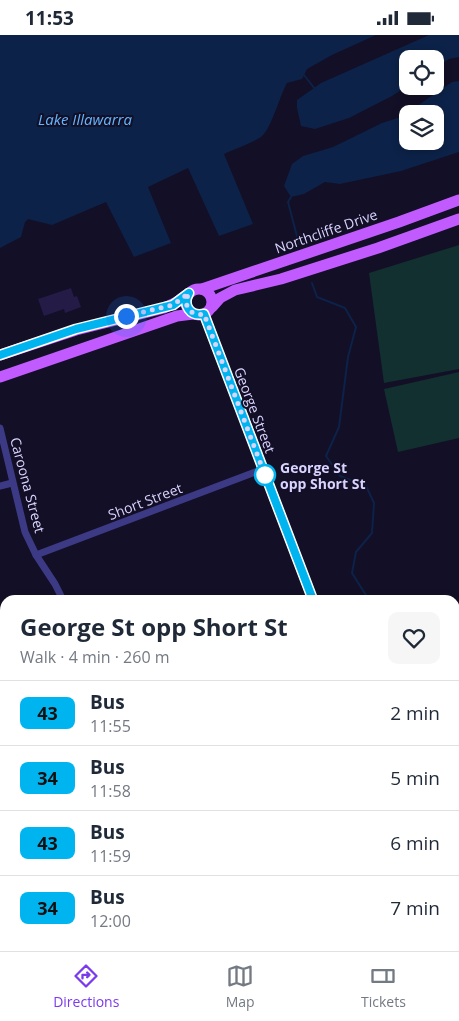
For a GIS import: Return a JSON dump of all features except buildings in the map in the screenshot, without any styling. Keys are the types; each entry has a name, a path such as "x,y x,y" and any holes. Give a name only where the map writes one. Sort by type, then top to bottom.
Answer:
{"main road":[{"name":"Northcliffe Drive","path":"189,293 195,289 202,289 399,222 459,199"},
{"path":"0,377 177,316 203,311 220,298 235,290 281,279 378,248 459,219"},
{"path":"202,289 211,295 203,311"},
{"path":"189,293 186,305 203,311"},
{"path":"0,355 76,329 173,305 189,293"},
{"name":"George Street","path":"203,311 312,595"}],"street":[{"name":"Caroona Street","path":"0,428 25,532 36,555 60,595"},
{"name":"Short Street","path":"36,555 263,469"},
{"path":"0,486 12,483"}],"green space":[{"path":"459,245 459,369 384,383 369,273"},
{"path":"459,372 459,438 398,452 384,389"}],"water":[{"name":"Lake Illawarra","path":"0,35 376,35 332,55 307,69 302,79 287,83 265,133 261,137 224,154 253,224 219,236 188,168 148,187 171,243 134,257 106,202 52,225 28,219 25,222 21,237 0,248"},
{"path":"429,35 459,35 459,57 444,62 444,50 399,50 399,91 392,96 349,118 315,129 301,126 297,100 321,83"},
{"path":"459,81 459,152 401,171 340,184 325,182 304,194 291,197 284,186 292,164 303,156 333,147 382,123 399,118 399,150 444,150 444,105 418,105 433,95 444,95 444,87 452,82"}],"waterway":[{"path":"304,75 315,89"},
{"path":"291,197 288,202 299,244"},
{"path":"312,283 317,297 345,308 356,327 348,357 339,427 326,456 340,476 366,486 374,503 372,533 356,552 352,573 366,595"}],"bus line":[{"name":"43","path":"0,355 76,329 173,305 189,293 186,305 193,314 204,314 311,595"}],"place":[{"name":"George St opp Short St","path":"265,475"}],"route":[{"path":"126,316 173,305 189,293 186,305 193,314 204,314 265,475"}]}
